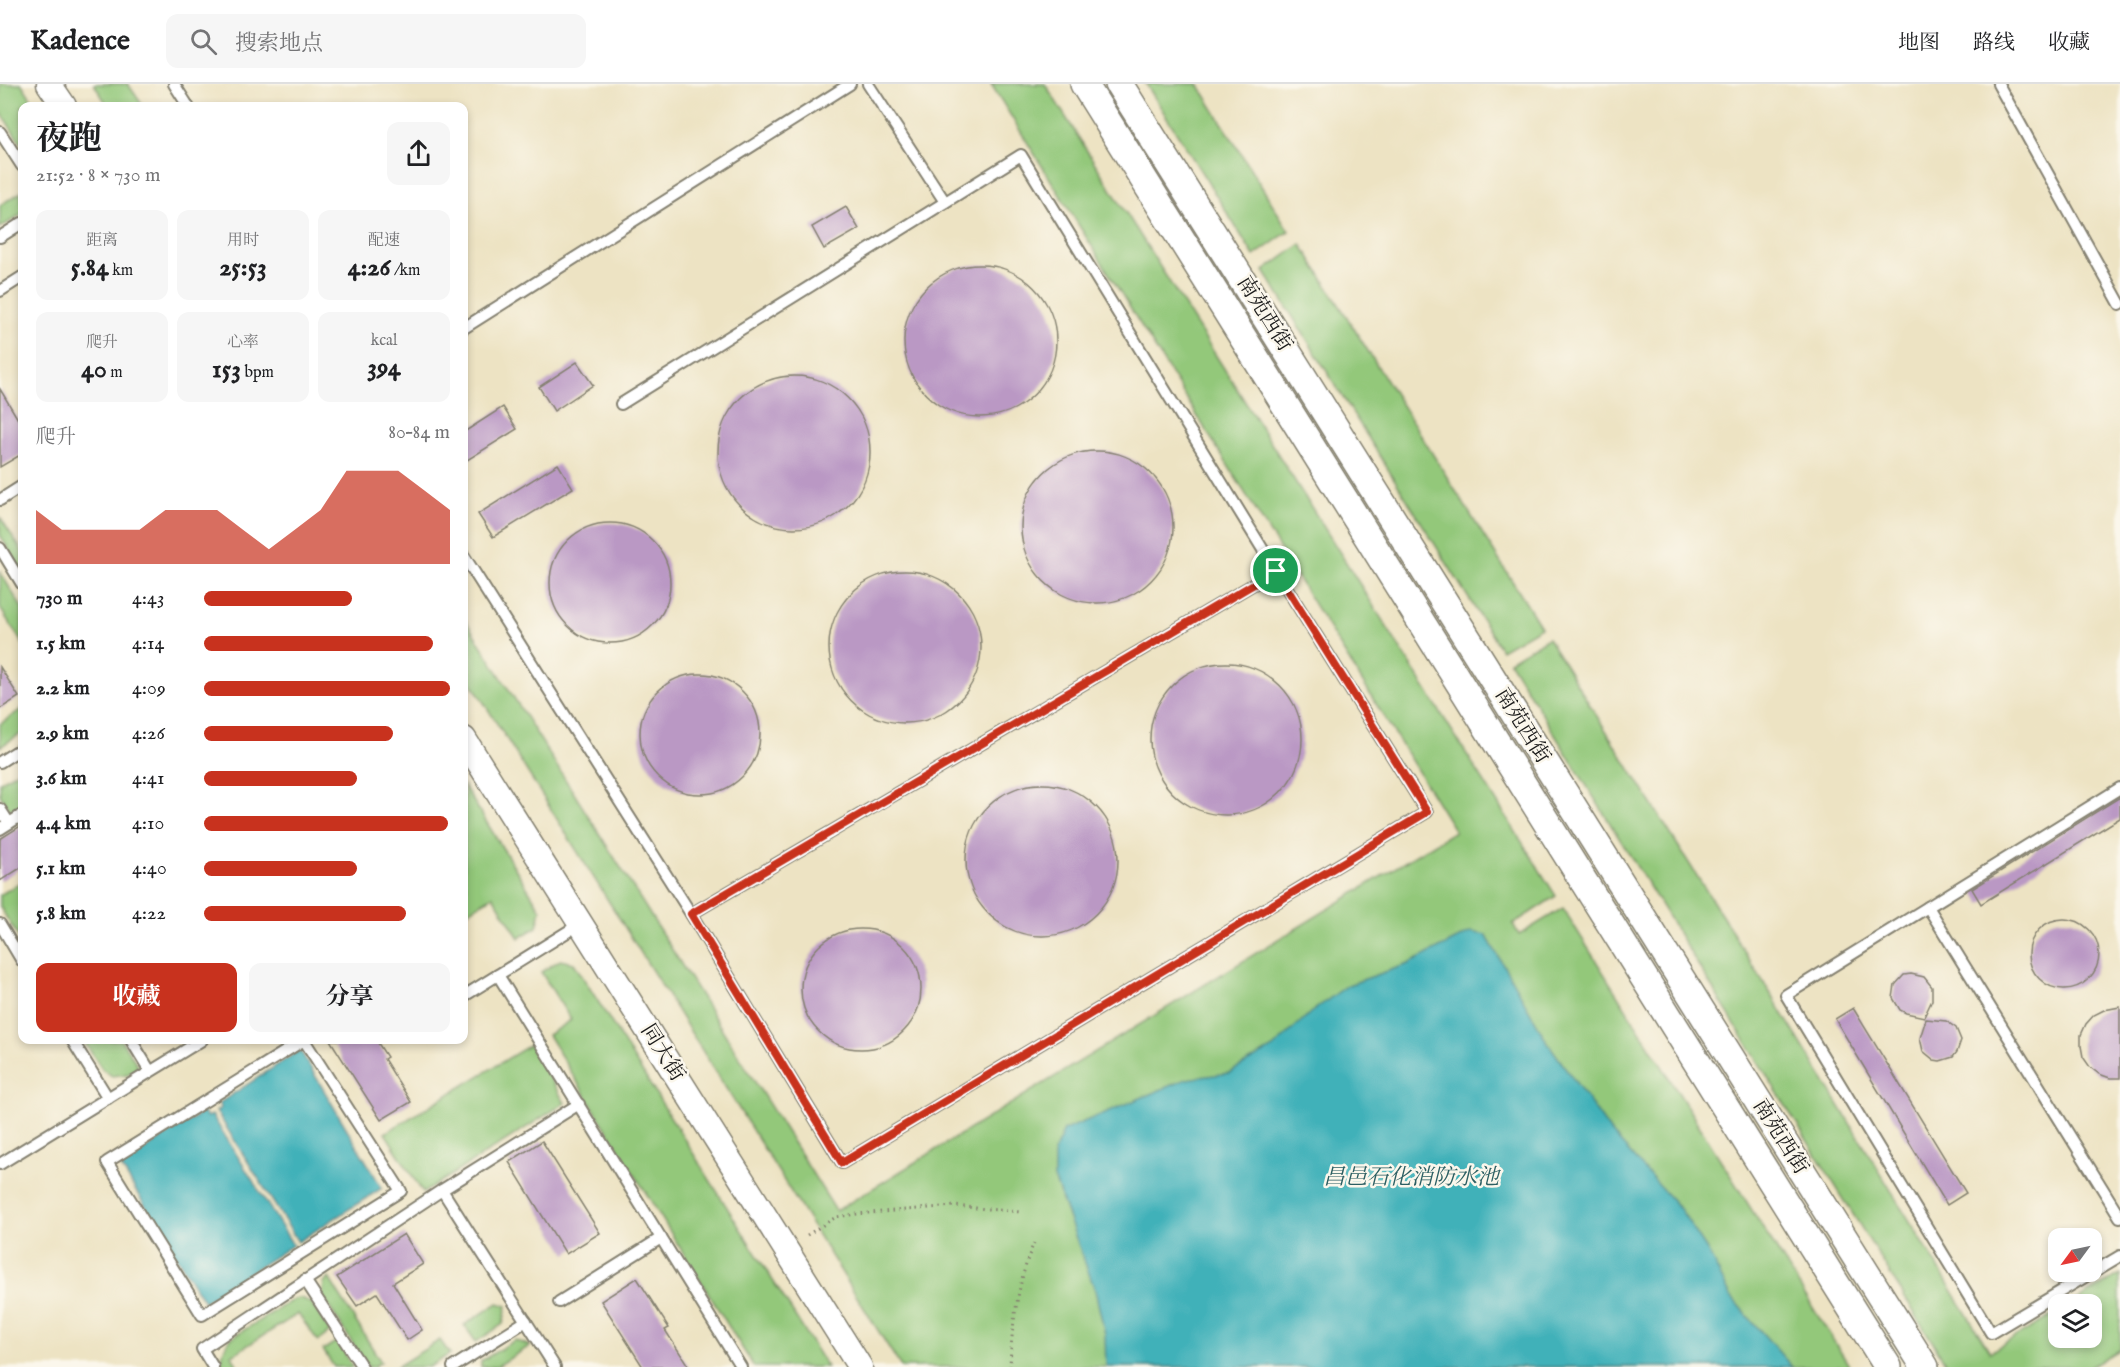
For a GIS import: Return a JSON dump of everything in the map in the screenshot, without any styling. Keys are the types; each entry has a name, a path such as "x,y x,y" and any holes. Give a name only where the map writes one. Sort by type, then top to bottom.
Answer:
{"main road":[{"name":"南苑西街","path":"1084,84 1888,1367"},
{"name":"南苑西街","path":"1119,84 1925,1367"}],"street":[{"path":"50,84 61,102"},
{"name":"同大街","path":"468,745 860,1367"}],"lane":[{"path":"174,84 185,102"},
{"path":"468,325 850,84"},
{"path":"868,84 945,202"},
{"path":"1998,84 2120,304"},
{"path":"0,132 4,148 18,162"},
{"path":"468,562 691,914 842,1163 1427,812 1021,155 621,404"},
{"path":"0,237 18,226"},
{"path":"0,291 18,280"},
{"path":"0,500 18,489"},
{"path":"0,548 18,577"},
{"path":"691,914 1276,571"},
{"path":"0,762 18,751"},
{"path":"2120,788 1786,995 1991,1333 2120,1256"},
{"path":"0,809 5,826 18,818"},
{"path":"1928,907 2120,1217"},
{"path":"0,924 18,954"},
{"path":"468,994 580,924"},
{"path":"498,975 741,1367"},
{"path":"74,1044 108,1098"},
{"path":"133,1044 150,1071"},
{"path":"0,1164 195,1044"},
{"path":"298,1044 107,1162 202,1315 401,1191 307,1044"},
{"path":"213,1367 202,1349 442,1190 579,1104"},
{"path":"442,1190 555,1367"},
{"path":"559,1302 661,1238"},
{"path":"305,1280 362,1367"},
{"path":"453,1367 466,1364 526,1321"}],"path":[{"path":"807,1235 836,1217 857,1214 954,1206 1021,1212"},
{"path":"1010,1367 1014,1320 1029,1254 1034,1243"}],"green space":[{"path":"0,84 22,84 33,102 18,102 18,140 0,111"},
{"path":"94,84 128,84 140,102 105,102"},
{"path":"991,84 1045,84 1556,896 1513,924 1519,935 1563,908 1850,1367 901,1367 468,677 468,624 836,1211 1455,831"},
{"path":"1146,84 1198,84 1289,231 1254,256"},
{"path":"18,194 18,217 0,228 0,205"},
{"path":"1301,244 1541,627 1501,650 1264,271"},
{"path":"0,517 18,545 18,565 0,535"},
{"path":"0,572 18,601 18,637 0,608"},
{"path":"1548,638 1769,991 1990,1352 2048,1318 2048,1348 2102,1348 2102,1294 2087,1294 2120,1274 2120,1349 2090,1367 1948,1367 1509,661"},
{"path":"18,712 18,736 0,747 0,724"},
{"path":"18,771 18,811 13,814 0,795 0,782"},
{"path":"468,792 541,910 537,927 519,938 493,896 468,912"},
{"path":"18,884 18,936 0,907 0,895"},
{"path":"560,960 574,963 827,1367 754,1367 548,1035 571,1020 541,972"},
{"path":"86,1044 124,1044 139,1067 128,1074 112,1076 102,1069"},
{"path":"530,1045 565,1103 423,1193 385,1133"},
{"path":"329,1278 381,1362 373,1367 368,1367 322,1296 324,1283"},
{"path":"301,1298 311,1303 330,1332 318,1341 298,1314 232,1355 238,1367 222,1367 223,1352 231,1338 294,1299"},
{"path":"498,1303 507,1306 503,1324 476,1342 464,1325"},
{"path":"440,1340 450,1354 429,1367 396,1367"},
{"path":"515,1340 530,1346 496,1367 481,1367 481,1361"},
{"path":"337,1341 353,1367 334,1367 323,1350"}],"water":[{"name":"昌邑石化消防水池","path":"1471,932 1486,935 1548,1043 1610,1131 1681,1210 1707,1250 1732,1298 1792,1367 1106,1367 1105,1334 1095,1290 1054,1178 1054,1152 1064,1130 1186,1079 1229,1073 1273,1048 1310,1013 1348,985 1408,964"},
{"path":"300,1050 382,1188 298,1242 216,1111 221,1108 219,1103"},
{"path":"203,1112 207,1117 212,1115 293,1245 204,1302 120,1165"}],"building":[{"path":"846,207 859,229 824,249 812,227"},
{"path":"980,265 1009,270 1034,287 1051,312 1056,341 1051,370 1034,395 1009,412 980,417 951,412 926,395 909,370 904,341 909,312 926,287 951,270"},
{"path":"577,362 593,385 554,411 539,387"},
{"path":"794,376 823,381 848,398 865,423 870,452 865,481 848,506 823,523 794,528 765,523 740,506 723,481 718,452 723,423 740,398 765,381"},
{"path":"0,389 18,419 18,456 0,467"},
{"path":"503,407 517,429 468,460 468,429"},
{"path":"1097,451 1126,456 1151,473 1168,498 1173,527 1168,556 1151,581 1126,598 1097,603 1068,598 1043,581 1026,556 1021,527 1026,498 1043,473 1068,456"},
{"path":"558,464 573,488 493,537 478,514"},
{"path":"610,523 633,528 652,541 665,560 670,583 665,606 652,625 633,638 610,643 587,638 568,625 555,606 550,583 555,560 568,541 587,528"},
{"path":"905,571 934,576 959,593 976,618 981,647 976,676 959,701 934,718 905,723 876,718 851,701 834,676 829,647 834,618 851,593 876,576"},
{"path":"1226,663 1255,668 1280,685 1297,710 1302,739 1297,768 1280,793 1255,810 1226,815 1197,810 1172,793 1155,768 1150,739 1155,710 1172,685 1197,668"},
{"path":"0,667 18,698 0,709"},
{"path":"700,674 723,679 742,692 755,711 760,734 755,757 742,776 723,789 700,794 677,789 658,776 645,757 640,734 645,711 658,692 677,679"},
{"path":"1042,784 1071,789 1096,806 1113,831 1118,860 1113,889 1096,914 1071,931 1042,936 1013,931 988,914 971,889 966,860 971,831 988,806 1013,789"},
{"path":"2120,797 2120,818 1981,904 1972,889"},
{"path":"18,828 18,870 0,881 0,839"},
{"path":"2064,919 2077,922 2089,929 2096,941 2099,954 2096,967 2089,979 2077,986 2064,989 2051,986 2039,979 2032,967 2029,954 2032,941 2039,929 2051,922"},
{"path":"861,929 884,934 903,947 916,966 921,989 916,1012 903,1031 884,1044 861,1049 838,1044 819,1031 806,1012 801,989 806,966 819,947 838,934"},
{"path":"1904,975 1924,977 1932,987 1932,1000 1924,1017 1900,1010 1893,998 1895,985"},
{"path":"2120,1007 2120,1078 2110,1078 2090,1067 2083,1057 2081,1035 2086,1024 2094,1015 2104,1010"},
{"path":"1853,1008 1966,1193 1947,1205 1835,1019"},
{"path":"1926,1019 1946,1021 1956,1028 1961,1040 1953,1057 1940,1061 1934,1060 1923,1051 1920,1038"},
{"path":"333,1044 379,1044 387,1057 384,1059 411,1102 381,1120"},
{"path":"542,1141 600,1233 566,1254 509,1162"},
{"path":"404,1234 423,1264 393,1283 422,1330 407,1340 377,1293 357,1306 337,1277"},
{"path":"637,1278 669,1328 665,1330 689,1367 643,1367 601,1301"}],"route":[{"path":"1276,571 1427,812 842,1163 691,914 1276,571"}]}
